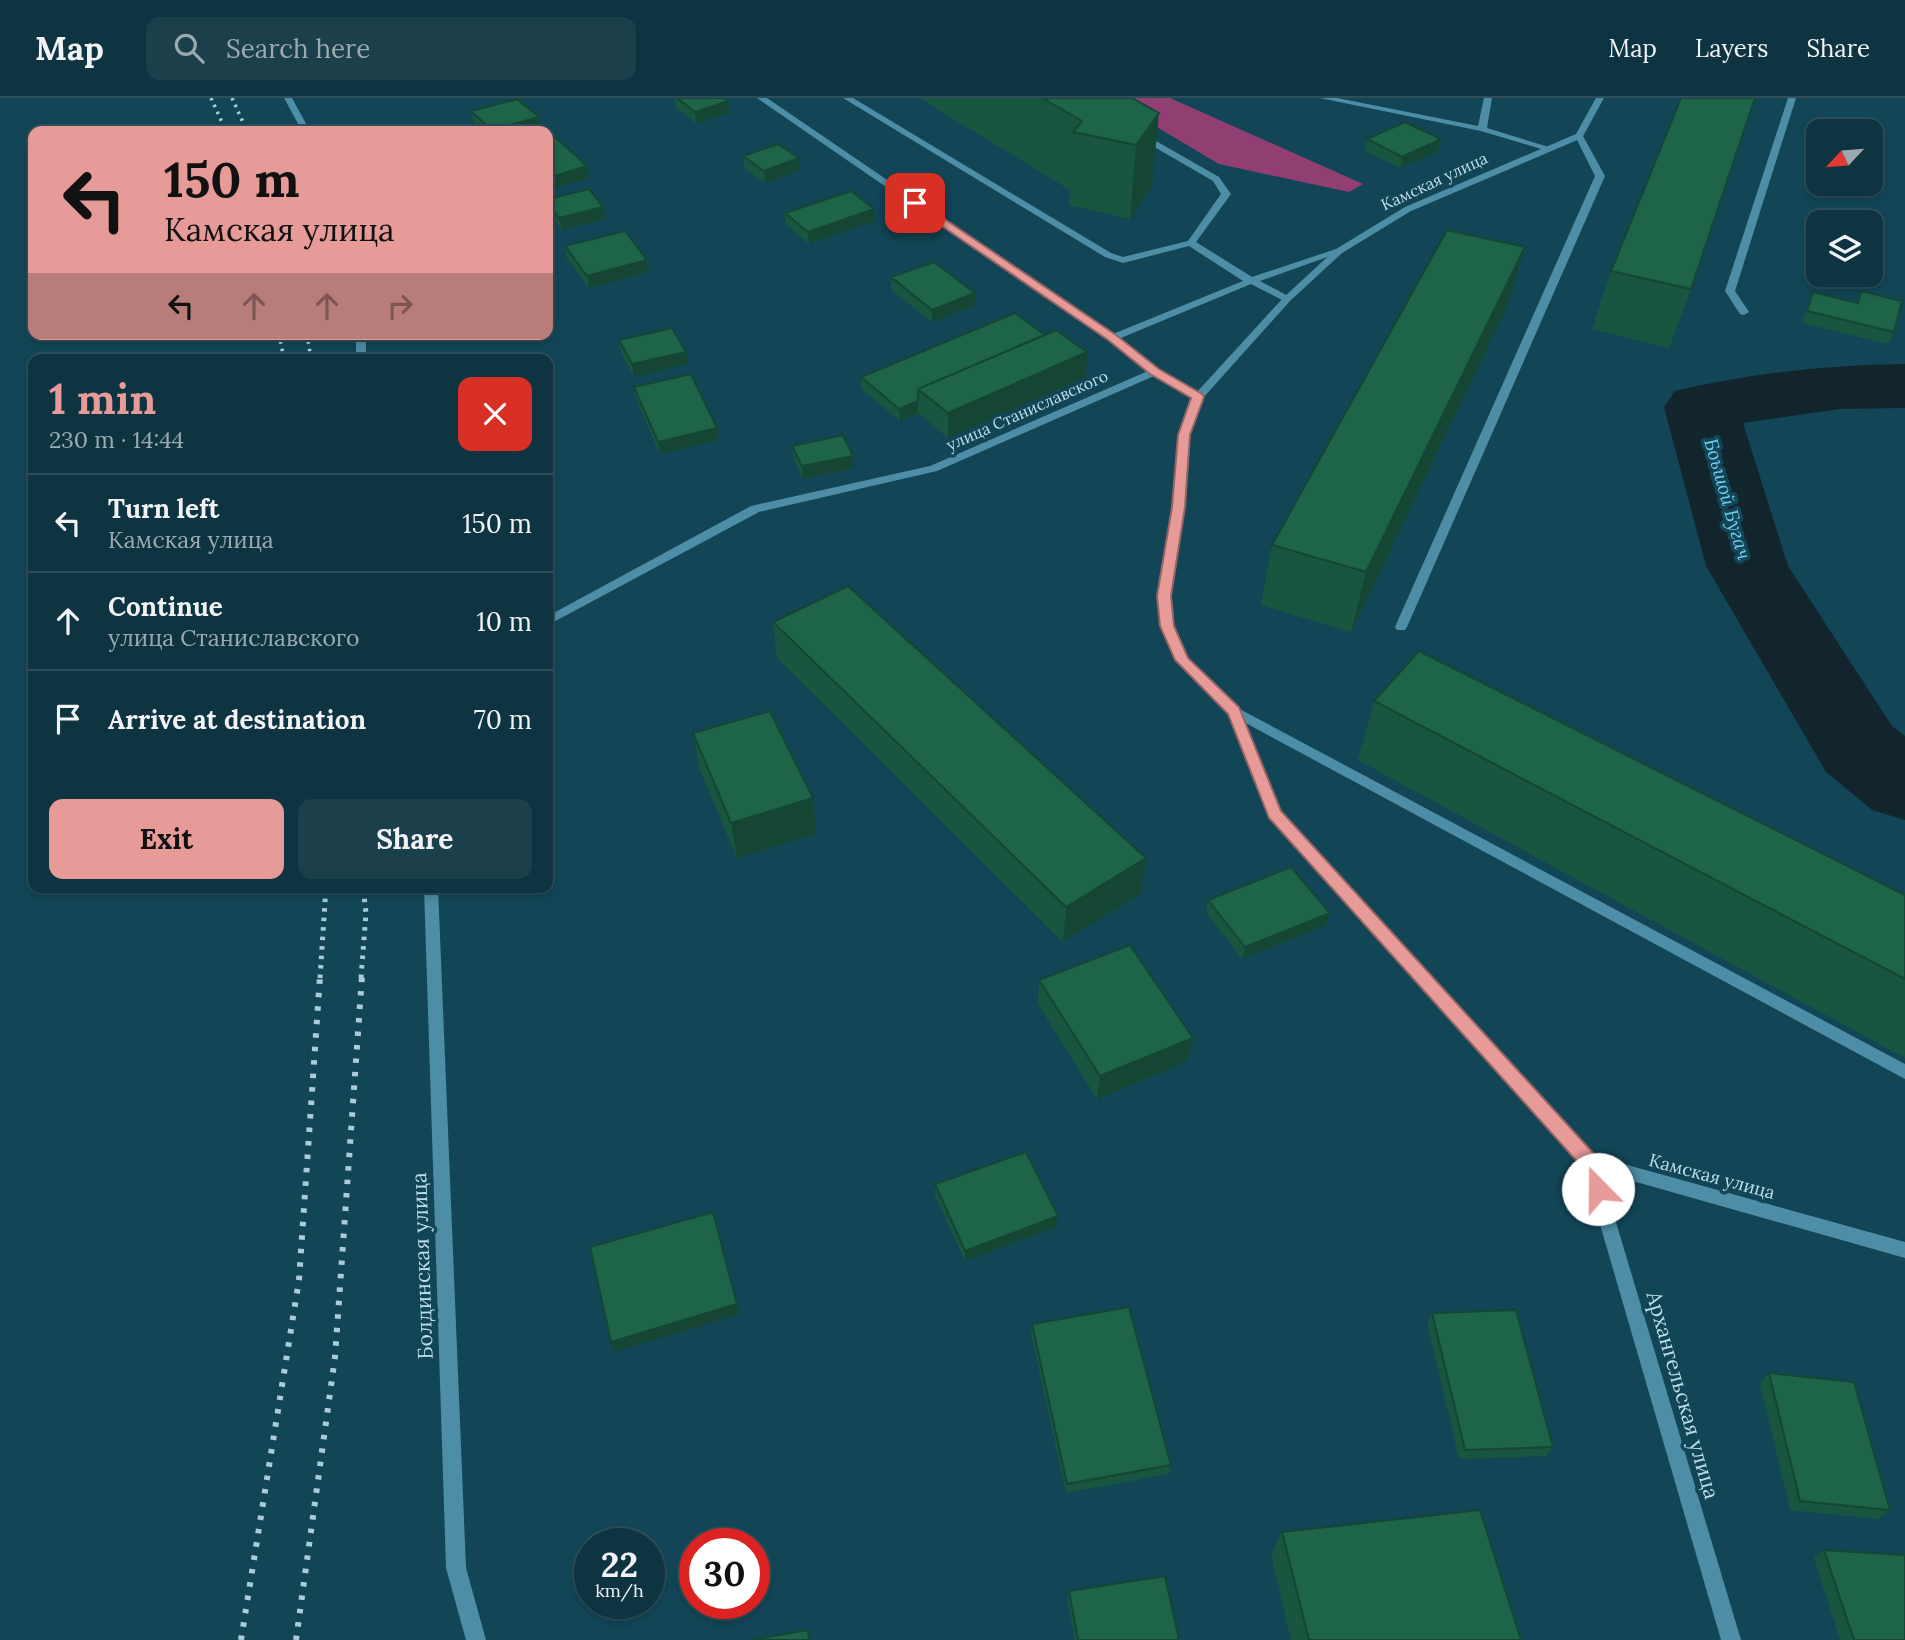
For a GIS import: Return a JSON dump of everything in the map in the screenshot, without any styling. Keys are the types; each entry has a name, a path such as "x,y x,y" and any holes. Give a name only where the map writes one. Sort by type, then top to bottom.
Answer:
{"street":[{"path":"288,98 303,126"},
{"path":"761,98 1112,338 1154,372 1198,397"},
{"path":"847,98 1108,255 1123,260 1191,243 1226,194 1216,179 1130,129"},
{"path":"1324,98 1482,129 1548,148"},
{"path":"1482,129 1488,98"},
{"path":"1401,627 1600,176 1579,136 1600,98"},
{"path":"1744,312 1730,291 1792,98"},
{"name":"Камская улица","path":"1579,136 1408,209 1339,251 1287,299 1198,397 1184,435 1178,507 1164,596 1167,626 1182,660 1234,711 1274,814 1590,1163 1905,1250"},
{"path":"1191,243 1251,281 1287,299"},
{"path":"1112,338 1251,281 1339,251"},
{"name":"улица Станиславского","path":"553,618 755,509 933,469 1154,372"},
{"path":"1234,711 1905,1072"},
{"name":"Болдинская улица","path":"431,893 456,1568 476,1640"},
{"name":"Архангельская улица","path":"1590,1163 1731,1640"}],"shaded area":[{"path":"1108,98 1170,98 1363,184 1349,192 1219,164"}],"building":[{"path":"677,98 724,98 728,101 695,112"},
{"path":"1042,98 1132,98 1159,113 1136,145 1073,132 1082,121"},
{"path":"1681,98 1755,98 1691,289 1611,271"},
{"path":"517,99 539,117 506,126 488,126 471,111"},
{"path":"1405,122 1441,139 1402,157 1367,139"},
{"path":"555,137 587,166 553,176"},
{"path":"778,144 799,158 764,171 743,156"},
{"path":"589,189 603,207 559,218 553,210 553,198"},
{"path":"851,191 874,209 808,232 785,213"},
{"path":"1447,230 1525,247 1366,572 1272,545"},
{"path":"625,231 647,260 587,276 565,246"},
{"path":"934,262 975,293 932,310 891,277"},
{"path":"1861,291 1902,301 1894,332 1807,311 1813,292 1858,303"},
{"path":"1015,313 1045,335 918,389 918,401 899,409 861,377"},
{"path":"672,328 686,352 632,364 619,340"},
{"path":"1056,330 1087,352 948,413 918,389"},
{"path":"691,374 717,428 658,442 634,387"},
{"path":"843,435 853,456 802,466 792,446"},
{"path":"848,586 1146,858 1066,907 773,622"},
{"path":"1419,651 1905,895 1905,979 1374,701"},
{"path":"770,711 813,798 731,823 693,733"},
{"path":"1291,867 1330,913 1245,947 1208,900"},
{"path":"1130,945 1193,1038 1100,1076 1039,980"},
{"path":"1026,1152 1058,1216 965,1251 935,1184"},
{"path":"713,1212 737,1304 611,1342 590,1247"},
{"path":"1129,1307 1171,1465 1067,1484 1032,1324"},
{"path":"1516,1310 1553,1447 1465,1450 1432,1313"},
{"path":"1769,1373 1854,1382 1890,1510 1800,1501"},
{"path":"1480,1510 1521,1640 1309,1640 1282,1532"},
{"path":"1824,1550 1905,1555 1905,1640 1854,1640"},
{"path":"1165,1576 1179,1640 1078,1640 1069,1591"},
{"path":"808,1630 809,1640 751,1640"}],"waterway":[{"name":"Боьшой Бугач","path":"1905,386 1839,387 1701,407 1747,566 1859,749 1905,786"}],"railway":[{"path":"211,98 224,126"},
{"path":"232,98 245,126"},
{"path":"280,340 283,354"},
{"path":"308,340 310,354"},
{"path":"320,978 326,893"},
{"path":"361,978 366,913 364,893"},
{"path":"241,1640 299,1280 320,976"},
{"path":"296,1640 335,1357 362,976"}],"route":[{"path":"915,203 1112,338 1154,372 1198,397 1184,435 1178,507 1164,596 1167,626 1182,660 1234,711 1274,814 1590,1163 1598,1189"}]}
